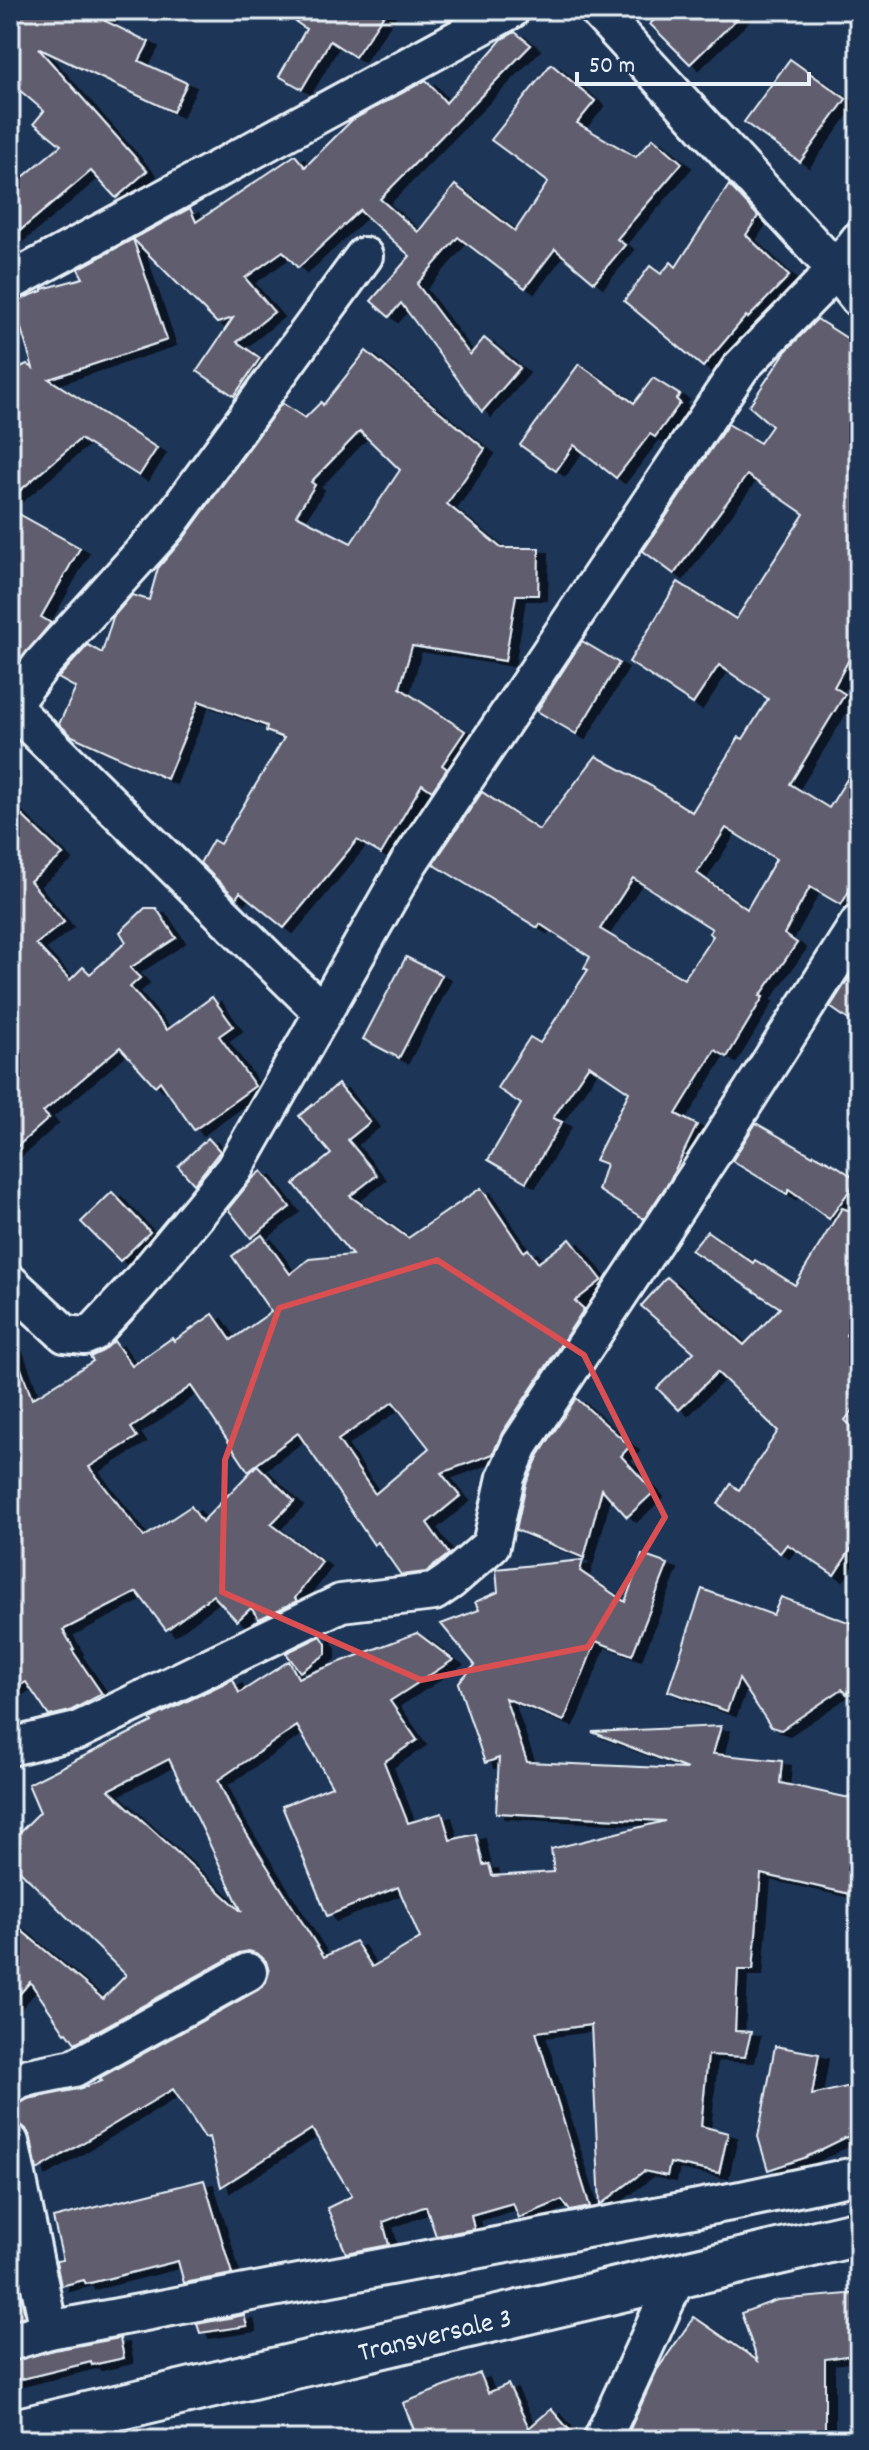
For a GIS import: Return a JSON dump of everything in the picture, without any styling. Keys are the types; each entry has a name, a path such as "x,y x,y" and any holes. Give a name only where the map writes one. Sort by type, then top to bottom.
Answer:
{"main road":[{"name":"Transversale 3","path":"10,2433 859,2233"}],"street":[{"path":"10,282 511,10"},
{"path":"597,10 836,270 859,299"},
{"path":"12,1288 65,1334 85,1336 94,1332 137,1286 234,1169 408,864 741,367 836,270 859,240"},
{"path":"323,1013 10,706 42,664 167,526 364,256"},
{"path":"10,1747 77,1731 341,1603 434,1592 491,1545 506,1477 520,1445 859,923"},
{"path":"10,2086 19,2079 74,2068 248,1972"},
{"path":"10,2142 49,2330"},
{"path":"10,2342 49,2330 859,2175"},
{"path":"602,2440 677,2277"}],"highlighted area":[{"path":"437,1260 584,1355 665,1517 588,1647 421,1680 222,1592 225,1460 279,1308"}],"building":[{"path":"10,10 114,10 105,21 149,42 139,61 187,83 173,112 38,48 147,171 116,198 91,171 10,239 10,188 61,145 34,123 44,111 10,82"},
{"path":"279,10 387,10 355,57 330,41 302,89 279,76 306,29"},
{"path":"664,10 746,10 690,64 650,24"},
{"path":"515,32 531,45 380,199 418,232 455,185 515,231 548,182 491,140 551,64 595,101 577,123 636,157 653,138 682,163 617,239 625,245 594,282 555,249 525,288 458,237 417,284 470,355 484,338 520,368 482,412 401,303 389,317 371,301 410,256 361,209 298,268 283,251 245,278 274,312 237,342 260,358 234,396 197,371 233,318 217,323 133,239 190,208 196,222 295,155 305,167 352,120 426,80 446,103 502,39"},
{"path":"790,59 846,99 800,162 744,122"},
{"path":"729,185 758,216 746,235 789,276 748,318 746,316 703,367 624,301 650,266 661,274 671,262 676,267"},
{"path":"133,239 167,340 49,379 157,448 139,476 80,439 10,499 10,372 27,364 33,368 13,302 42,289 83,278 78,269"},
{"path":"817,319 859,346 859,641 834,687 845,694 790,784 829,808 859,760 859,874 841,905 810,887 784,934 797,943 760,996 763,997 727,1057 715,1050 676,1114 697,1125 670,1180 644,1219 598,1190 606,1164 595,1160 629,1092 589,1065 553,1118 562,1122 526,1182 488,1160 521,1104 497,1088 530,1037 540,1043 588,970 584,968 590,957 540,924 538,928 433,864 482,792 539,830 596,756 692,812 739,737 743,739 768,699 719,665 693,704 629,662 678,582 736,619 804,514 747,475 674,574 643,551 728,424 760,443 772,426 749,406 786,351","holes":["726,828 776,859 747,909 697,873","633,878 712,929 709,933 713,936 684,979 600,929"]},
{"path":"366,351 485,449 447,504 501,548 539,548 538,595 516,595 505,661 412,646 400,688 465,731 442,765 447,769 432,791 422,784 381,854 357,840 284,928 240,892 236,898 200,863 213,840 220,844 284,738 266,731 267,726 199,701 167,779 72,736 59,724 76,688 58,678 88,645 102,653 113,617 132,595 149,600 158,568 184,538 282,403 305,418 321,402 323,405","holes":["360,431 400,470 351,543 296,515 315,485 311,482"]},
{"path":"579,364 634,403 653,378 680,395 676,399 680,403 655,437 650,434 616,478 574,445 556,471 520,445"},
{"path":"10,509 80,548 41,617 51,623 10,672"},
{"path":"582,641 619,663 576,734 537,711"},
{"path":"10,804 63,855 30,881 64,922 36,944 70,980 83,967 90,974 126,942 120,932 145,908 156,908 176,938 130,968 140,978 130,987 167,1030 212,997 233,1026 219,1036 255,1086 194,1130 160,1081 155,1086 120,1047 43,1112 49,1118 10,1153 10,1083 22,1073 10,1059"},
{"path":"406,957 442,975 399,1058 363,1039"},
{"path":"859,962 859,1027 830,1007"},
{"path":"338,1084 370,1122 348,1140 377,1175 350,1196 408,1238 481,1188 524,1252 528,1249 538,1263 570,1239 602,1280 575,1301 584,1309 502,1433 493,1454 441,1473 460,1496 427,1523 449,1554 426,1572 401,1575 378,1542 374,1545 298,1433 248,1471 191,1386 131,1428 137,1437 89,1467 144,1537 191,1506 202,1522 257,1465 294,1501 271,1524 322,1562 295,1598 297,1601 259,1619 251,1608 237,1621 213,1595 166,1630 137,1592 63,1630 72,1650 102,1694 70,1711 49,1716 26,1682 10,1691 10,1443 21,1436 10,1418 10,1348 13,1347 32,1399 93,1361 90,1357 114,1341 132,1366 213,1314 231,1340 271,1312 232,1256 262,1235 290,1274 309,1259 352,1255 294,1184 331,1154 299,1116","holes":["393,1402 429,1448 375,1494 338,1440"]},
{"path":"756,1123 857,1180 829,1219 789,1190 787,1194 732,1161"},
{"path":"208,1138 220,1151 194,1184 178,1166"},
{"path":"262,1171 290,1207 251,1238 228,1209"},
{"path":"112,1192 150,1232 120,1261 81,1222"},
{"path":"842,1208 859,1214 859,1313 846,1335 859,1346 859,1403 845,1420 859,1435 859,1537 834,1575 787,1544 780,1553 718,1504 731,1484 739,1490 778,1431 717,1372 679,1410 657,1388 694,1352 641,1306 667,1277 744,1345 780,1308 691,1250 707,1231 753,1263 755,1260 795,1285"},
{"path":"576,1398 630,1446 621,1456 654,1492 627,1517 602,1489 584,1558 516,1530 526,1484 539,1455"},
{"path":"642,1555 668,1564 632,1655 596,1641 564,1721 505,1698 527,1762 687,1769 592,1732 721,1726 713,1754 782,1761 780,1783 859,1800 859,1879 855,1895 761,1874 753,1970 738,1970 735,2031 751,2032 745,2057 708,2055 701,2126 728,2133 719,2173 670,2163 667,2176 644,2171 600,2205 591,2025 536,2032 590,2207 570,2211 562,2200 519,2218 513,2203 471,2215 474,2229 436,2236 426,2206 383,2222 389,2245 346,2253 327,2208 352,2196 312,2129 221,2187 209,2137 205,2138 173,2089 37,2170 31,2138 20,2124 16,2106 28,2099 102,2081 99,2078 258,1990 266,1982 269,1972 266,1961 258,1954 249,1951 239,1953 75,2043 30,1982 10,2005 10,1921 103,1999 126,1975 10,1861 10,1842 40,1812 28,1784 233,1679 239,1693 289,1661 298,1678 417,1633 453,1660 390,1701 417,1740 384,1762 408,1823 442,1813 450,1840 476,1834 483,1865 489,1864 492,1876 554,1872 551,1849 665,1821 496,1813 499,1758 485,1763 458,1683 475,1665 441,1624 479,1610 475,1602 498,1592 496,1569 583,1560 580,1571 625,1602","holes":["297,1726 332,1786 282,1806 327,1916 398,1887 420,1938 372,1967 355,1941 324,1957 233,1812 218,1780","169,1759 242,1912 109,1790"]},
{"path":"702,1589 773,1615 781,1597 851,1623 859,1631 859,1681 847,1694 842,1689 781,1730 771,1727 739,1679 727,1711 668,1691"},
{"path":"321,1636 326,1644 326,1654 300,1672 286,1653"},
{"path":"775,2046 819,2054 812,2095 859,2084 859,2131 804,2158 768,2170 758,2137"},
{"path":"204,2180 232,2274 184,2283 178,2261 86,2284 84,2280 61,2286 56,2261 63,2260 53,2218"},
{"path":"10,2251 25,2316 10,2320"},
{"path":"859,2293 859,2354 825,2359 825,2440 625,2440 657,2370 694,2317 758,2361 741,2313 777,2300"},
{"path":"244,2315 247,2326 200,2333 197,2324"},
{"path":"120,2338 124,2358 92,2365 91,2362 10,2382 10,2362"},
{"path":"480,2373 488,2393 508,2384 529,2428 551,2409 578,2440 418,2440 403,2403"}]}
